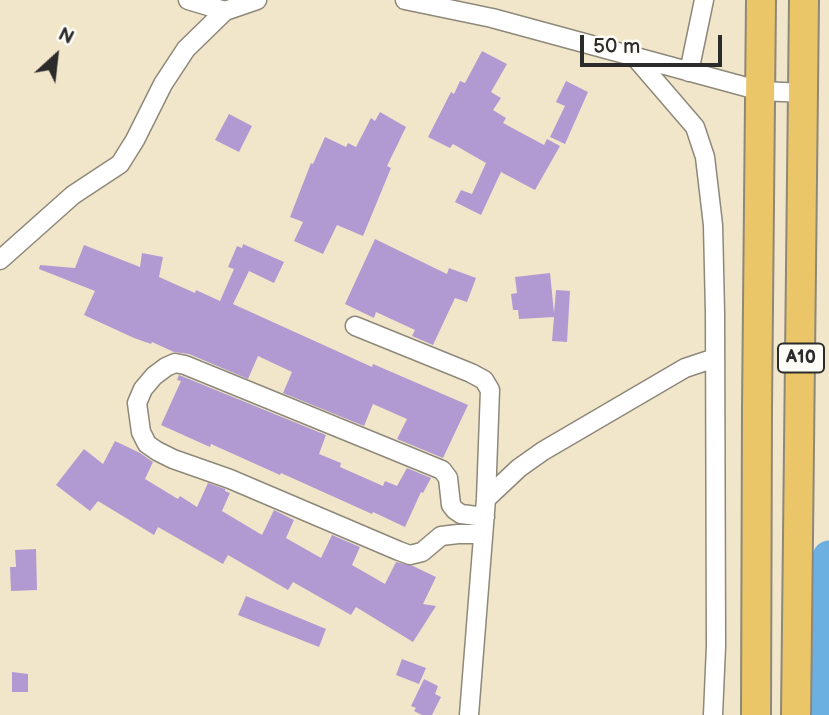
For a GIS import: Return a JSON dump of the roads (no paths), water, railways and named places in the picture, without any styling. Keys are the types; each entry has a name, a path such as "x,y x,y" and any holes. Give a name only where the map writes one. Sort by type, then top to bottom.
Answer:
{"main road":[{"name":"A10","path":"756,715 761,0"},
{"name":"A10","path":"796,715 804,0"}],"street":[{"path":"188,0 225,11"},
{"path":"0,260 73,195 120,164 163,84 186,49 225,11 257,0"},
{"path":"405,0 492,18 761,91 804,93"},
{"path":"689,72 704,0"},
{"path":"633,55 688,117 695,127 705,157 713,225 715,358 716,646 713,715"},
{"path":"355,326 484,380 490,390 485,517 469,715"},
{"path":"485,517 461,514 455,510 451,505 448,478 442,470 185,365 175,363 166,367 143,389 137,403 141,432 147,444 157,451 410,555 422,552 441,536 458,534 485,517 519,468 544,451 685,368 715,358"}],"waterway":[{"path":"827,715 829,557"}]}
